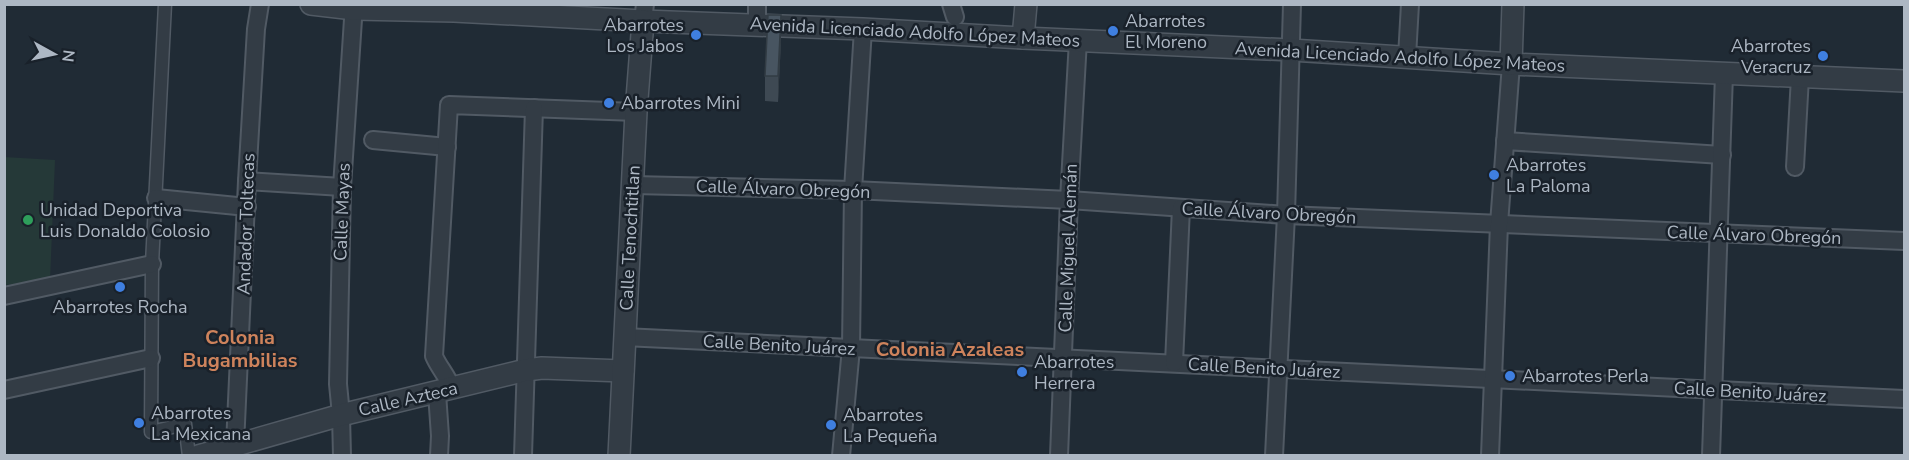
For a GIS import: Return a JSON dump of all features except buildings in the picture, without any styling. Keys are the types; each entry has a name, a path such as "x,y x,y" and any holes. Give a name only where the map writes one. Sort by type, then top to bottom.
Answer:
{"street":[{"path":"165,4 152,264 151,432 185,424 189,456"},
{"name":"Andador Toltecas","path":"236,445 247,181 256,29 260,4"},
{"name":"Avenida Licenciado Adolfo López Mateos","path":"311,4 354,7 757,15 863,29 1291,50 1511,64 1905,81"},
{"path":"1023,38 1026,4"},
{"path":"1274,456 1280,369 1292,4"},
{"path":"1407,57 1410,4"},
{"path":"1490,456 1499,224 1511,64 1513,4"},
{"name":"Calle Mayas","path":"342,456 338,384 342,188 354,7"},
{"name":"Calle Tenochtitlan","path":"619,456 636,112 644,13"},
{"path":"841,456 851,348 853,190 863,29"},
{"name":"Calle Miguel Alemán","path":"1059,456 1078,40"},
{"path":"1711,456 1724,74"},
{"path":"1795,167 1800,77"},
{"path":"439,456 444,391 448,377 434,356 449,105 636,112"},
{"path":"523,456 534,108"},
{"path":"373,140 447,147"},
{"path":"1505,141 1722,155"},
{"path":"247,181 342,188"},
{"name":"Calle Álvaro Obregón","path":"633,184 853,190 1069,200 1286,215 1905,241"},
{"path":"156,198 247,207"},
{"path":"1174,363 1180,208"},
{"path":"4,296 152,264"},
{"name":"Calle Benito Juárez","path":"624,337 1905,399"},
{"path":"4,390 151,358"},
{"name":"Calle Azteca","path":"198,456 341,415 526,370 542,368 622,371"}],"green space":[{"name":"Unidad Deportiva Luis Donaldo Colosio","path":"4,157 55,160 50,280 5,285"}],"place":[{"name":"Abarrotes El Moreno","path":"1113,31"},
{"name":"Abarrotes Los Jabos","path":"696,35"},
{"name":"Abarrotes Veracruz","path":"1823,56"},
{"name":"Abarrotes Mini","path":"609,103"},
{"name":"Abarrotes La Paloma","path":"1494,175"},
{"name":"Unidad Deportiva Luis Donaldo Colosio","path":"28,220"},
{"name":"Abarrotes Rocha","path":"120,287"},
{"name":"Abarrotes Herrera","path":"1022,372"},
{"name":"Abarrotes Perla","path":"1510,376"},
{"name":"Abarrotes La Mexicana","path":"139,423"},
{"name":"Abarrotes La Pequeña","path":"831,425"}],"district":[{"name":"Colonia Bugambilias","path":"240,348"},
{"name":"Colonia Azaleas","path":"950,349"}]}
